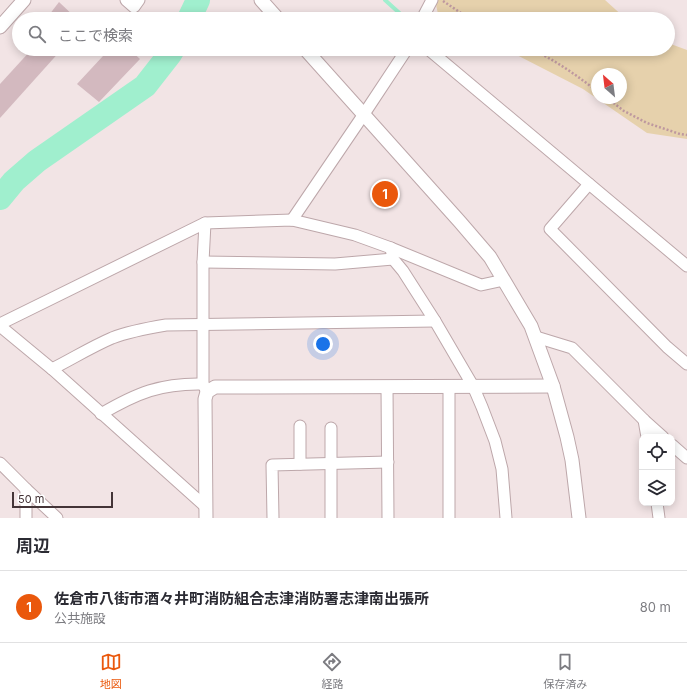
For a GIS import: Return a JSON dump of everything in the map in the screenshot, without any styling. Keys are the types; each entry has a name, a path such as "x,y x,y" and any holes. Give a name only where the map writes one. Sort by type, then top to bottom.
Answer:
{"street":[{"path":"13,12 24,0"},
{"path":"126,0 134,7 139,0"},
{"path":"261,0 272,12"},
{"path":"426,12 432,0"},
{"path":"0,27 12,14"},
{"path":"311,56 490,256 531,326 553,386 561,414 572,460 579,518"},
{"path":"292,220 402,56"},
{"path":"436,56 687,266"},
{"path":"589,184 550,229 668,347 687,364"},
{"path":"206,512 1,322 204,223 292,220 355,236 391,248 481,285 504,280"},
{"path":"204,223 203,262 206,512"},
{"path":"391,248 393,259 403,271 435,321 472,386 482,407 495,441 502,469 506,518"},
{"path":"203,262 335,264 393,259"},
{"path":"52,370 112,338 139,330 166,325 435,321"},
{"path":"536,337 572,348 660,434"},
{"path":"101,414 122,401 152,389 191,384 205,388 553,386"},
{"path":"449,386 449,518"},
{"path":"387,387 388,518"},
{"path":"644,420 646,434"},
{"path":"300,426 300,464"},
{"path":"330,428 331,518"},
{"path":"675,448 687,458"},
{"path":"273,518 272,465 388,462"},
{"path":"0,463 57,518"},
{"path":"26,489 26,518"},
{"path":"658,506 660,517"}],"path":[{"path":"441,0 459,12"},
{"path":"544,56 591,87"},
{"path":"615,104 624,111 647,123 687,135"}],"shaded area":[{"path":"435,0 605,0 618,12 438,12"},
{"path":"675,46 687,50 687,139 647,133 605,104 627,104 627,68 591,68 591,94 519,56 675,56"}],"building":[{"path":"59,2 70,12 51,12"},
{"path":"26,56 56,56 0,118 0,84"},
{"path":"103,56 137,56 140,59 99,102 77,84"}],"waterway":[{"path":"192,12 198,0"},
{"path":"385,0 398,12"},
{"path":"0,198 14,181 37,161 145,86 168,56"}],"place":[{"name":"佐倉市八街市酒々井町消防組合志津消防署志津南出張所","path":"385,194"}]}
